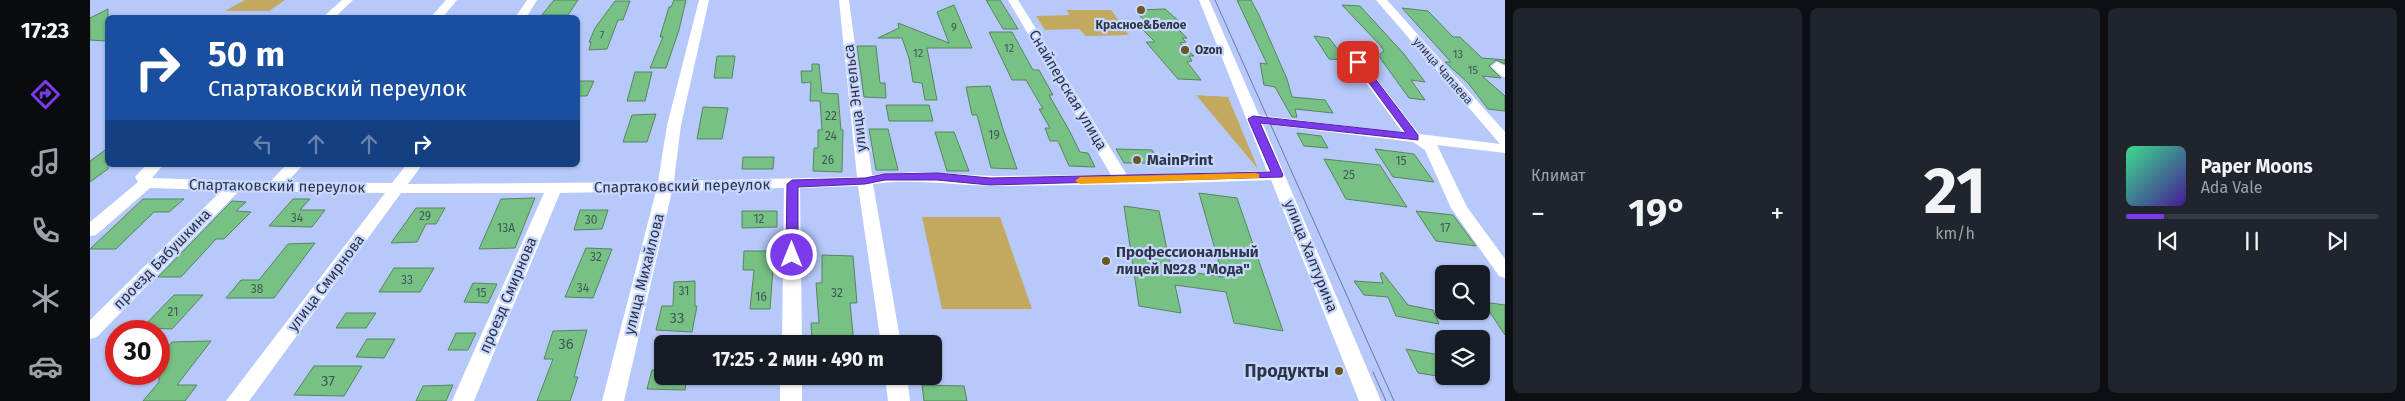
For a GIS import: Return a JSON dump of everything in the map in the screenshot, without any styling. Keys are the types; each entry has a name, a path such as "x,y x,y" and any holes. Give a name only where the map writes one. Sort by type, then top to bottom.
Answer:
{"street":[{"path":"330,15 348,0"},
{"path":"438,15 452,0"},
{"path":"522,15 532,0"},
{"name":"улица Михайлова","path":"613,401 665,188 674,125 704,0"},
{"name":"улица Энгельса","path":"844,0 865,181 890,335"},
{"name":"Снайперская улица","path":"1013,0 1122,180"},
{"name":"улица Халтурина","path":"1204,0 1370,401"},
{"name":"улица Чапаева","path":"1381,0 1505,141"},
{"path":"1348,49 1414,137 1431,146 1459,208 1505,272"},
{"path":"1253,119 1505,149"},
{"path":"90,231 146,183 143,177 153,167"},
{"path":"275,186 293,167"},
{"name":"улица Смирнова","path":"237,401 413,167"},
{"name":"Спартаковский переулок","path":"146,183 234,187 554,189 792,184 865,181 885,177 937,177 990,182 1278,175"},
{"path":"792,184 792,335"},
{"name":"проезд Бабушкина","path":"90,332 234,187"},
{"name":"проезд Смирнова","path":"463,401 554,189"},
{"path":"791,385 791,401"},
{"path":"897,385 899,401"}],"shaded area":[{"path":"245,0 285,0 269,11 225,11"},
{"path":"1066,10 1111,10 1129,35 1086,36 1079,29 1045,30 1036,16 1070,15"},
{"path":"1196,95 1228,97 1258,169"},
{"path":"922,217 1000,217 1032,309 942,309"}],"building":[{"path":"554,0 578,0 568,15 542,15"},
{"path":"674,0 686,0 679,30 666,68 650,68 663,37 660,37 669,7 671,7"},
{"path":"986,0 1000,0 1018,29 1003,29"},
{"path":"1237,0 1251,0 1287,79 1292,97 1325,100 1333,113 1295,109 1297,117 1292,117 1275,87 1264,85 1260,63 1267,64"},
{"path":"615,1 630,1 623,20 618,20 607,49 589,50 591,42 589,42 595,28"},
{"path":"954,5 972,48 927,48 937,100 925,100 922,83 913,82 909,58 902,38 878,38 899,28 898,23 949,43 937,12"},
{"path":"1342,5 1360,6 1404,54 1425,82 1411,80 1425,100 1409,98 1378,55 1384,51 1380,45"},
{"path":"1402,8 1428,11 1453,37 1460,37 1482,58 1505,60 1505,64 1496,60 1489,66 1501,78 1482,76 1505,96 1505,111 1488,109 1468,83 1445,62 1451,62"},
{"path":"108,9 108,15 105,15 105,41 90,40 90,18"},
{"path":"1165,9 1181,23 1172,23 1187,38 1182,38 1186,42 1180,43 1194,56 1189,56 1192,61 1187,62 1201,80 1178,79 1146,42 1155,42 1141,28 1144,27 1142,25 1149,25 1136,12 1139,12 1137,10"},
{"path":"989,32 1012,32 1033,70 1039,70 1053,95 1049,95 1080,152 1088,153 1095,167 1069,166 1058,141 1050,141 1045,128 1050,128 1039,109 1043,109 1026,80 1012,80"},
{"path":"1314,36 1329,38 1346,60 1329,59"},
{"path":"857,46 876,46 880,83 885,83 886,98 864,97"},
{"path":"717,56 735,56 732,78 714,78"},
{"path":"812,64 819,64 822,93 838,94 841,130 843,130 842,172 813,171 814,148 818,148 818,130 822,130 820,101 810,101 811,82 802,83 801,71 812,71"},
{"path":"635,72 652,72 645,101 627,101"},
{"path":"580,81 594,81 587,96 580,96"},
{"path":"990,86 1017,169 991,168 977,115 972,115 966,87"},
{"path":"886,105 929,105 933,121 889,121"},
{"path":"703,107 728,108 722,139 697,139"},
{"path":"656,114 647,142 623,142 632,115"},
{"path":"869,129 888,129 898,170 876,170"},
{"path":"935,132 954,132 969,171 947,171"},
{"path":"1297,133 1321,136 1328,148 1304,146"},
{"path":"1116,149 1152,150 1161,163 1124,163"},
{"path":"1375,149 1414,154 1434,182 1393,177"},
{"path":"105,150 105,167 108,167 108,169 90,182 90,161"},
{"path":"743,157 774,157 773,169 742,169"},
{"path":"1324,159 1380,165 1407,207 1346,199"},
{"path":"1199,193 1237,198 1283,331 1234,323 1226,292 1175,285 1181,313 1139,306 1124,206 1159,211 1171,269 1223,277"},
{"path":"535,198 515,248 479,249 501,199"},
{"path":"143,199 184,199 169,212 154,212 116,249 90,249"},
{"path":"293,199 310,199 300,210 325,210 312,227 269,226"},
{"path":"232,201 246,202 236,211 251,212 224,239 216,239 181,277 158,277"},
{"path":"416,208 445,208 436,224 426,224 417,242 391,243"},
{"path":"580,210 608,210 602,229 574,230"},
{"path":"742,211 777,211 777,227 742,228"},
{"path":"1416,211 1453,215 1476,246 1436,241"},
{"path":"315,243 274,298 226,298 241,280 259,280 288,244"},
{"path":"586,248 612,249 593,298 565,297"},
{"path":"744,251 780,251 781,269 773,269 770,309 750,309 754,270 743,270"},
{"path":"822,255 853,256 857,303 850,303 853,335 812,335 811,323 819,323 816,283 822,283"},
{"path":"394,268 434,268 420,292 379,292"},
{"path":"1382,272 1408,305 1433,310 1435,320 1437,320 1439,324 1396,316 1388,297 1364,295 1354,281 1383,283 1380,274"},
{"path":"695,281 695,306 697,306 692,332 656,330 662,306 673,306 674,282"},
{"path":"473,283 497,284 488,303 464,302"},
{"path":"174,295 203,295 172,329 170,329 170,320 150,320"},
{"path":"1490,303 1505,305 1505,335 1490,312"},
{"path":"346,313 376,313 366,328 336,328"},
{"path":"587,330 574,377 578,377 570,401 537,401 553,359 544,359 553,331"},
{"path":"456,333 476,333 468,350 448,350"},
{"path":"367,339 395,339 384,358 356,357"},
{"path":"211,341 177,385 197,385 185,401 143,401 156,385 170,385 170,344 172,342"},
{"path":"1406,349 1435,354 1435,376 1418,373"},
{"path":"314,366 362,366 344,396 294,395"},
{"path":"652,370 654,370 654,385 686,385 685,390 647,389"},
{"path":"453,385 446,401 416,401 423,386"},
{"path":"922,385 964,386 967,401 924,401"}],"tram line":[{"path":"1215,0 1394,401"},
{"path":"1373,372 1386,401"}],"slow traffic":[{"path":"1080,181 1255,176"}],"place":[{"name":"Красное&Белое","path":"1141,10"},
{"name":"Ozon","path":"1185,50"},
{"name":"MainPrint","path":"1137,160"},
{"name":"Профессиональный лицей №28 \"Мода\"","path":"1106,261"},
{"name":"Продукты","path":"1339,371"}],"route":[{"path":"792,255 792,184 865,181 885,177 937,177 990,182 1278,175 1253,119 1414,137 1358,62"}]}
